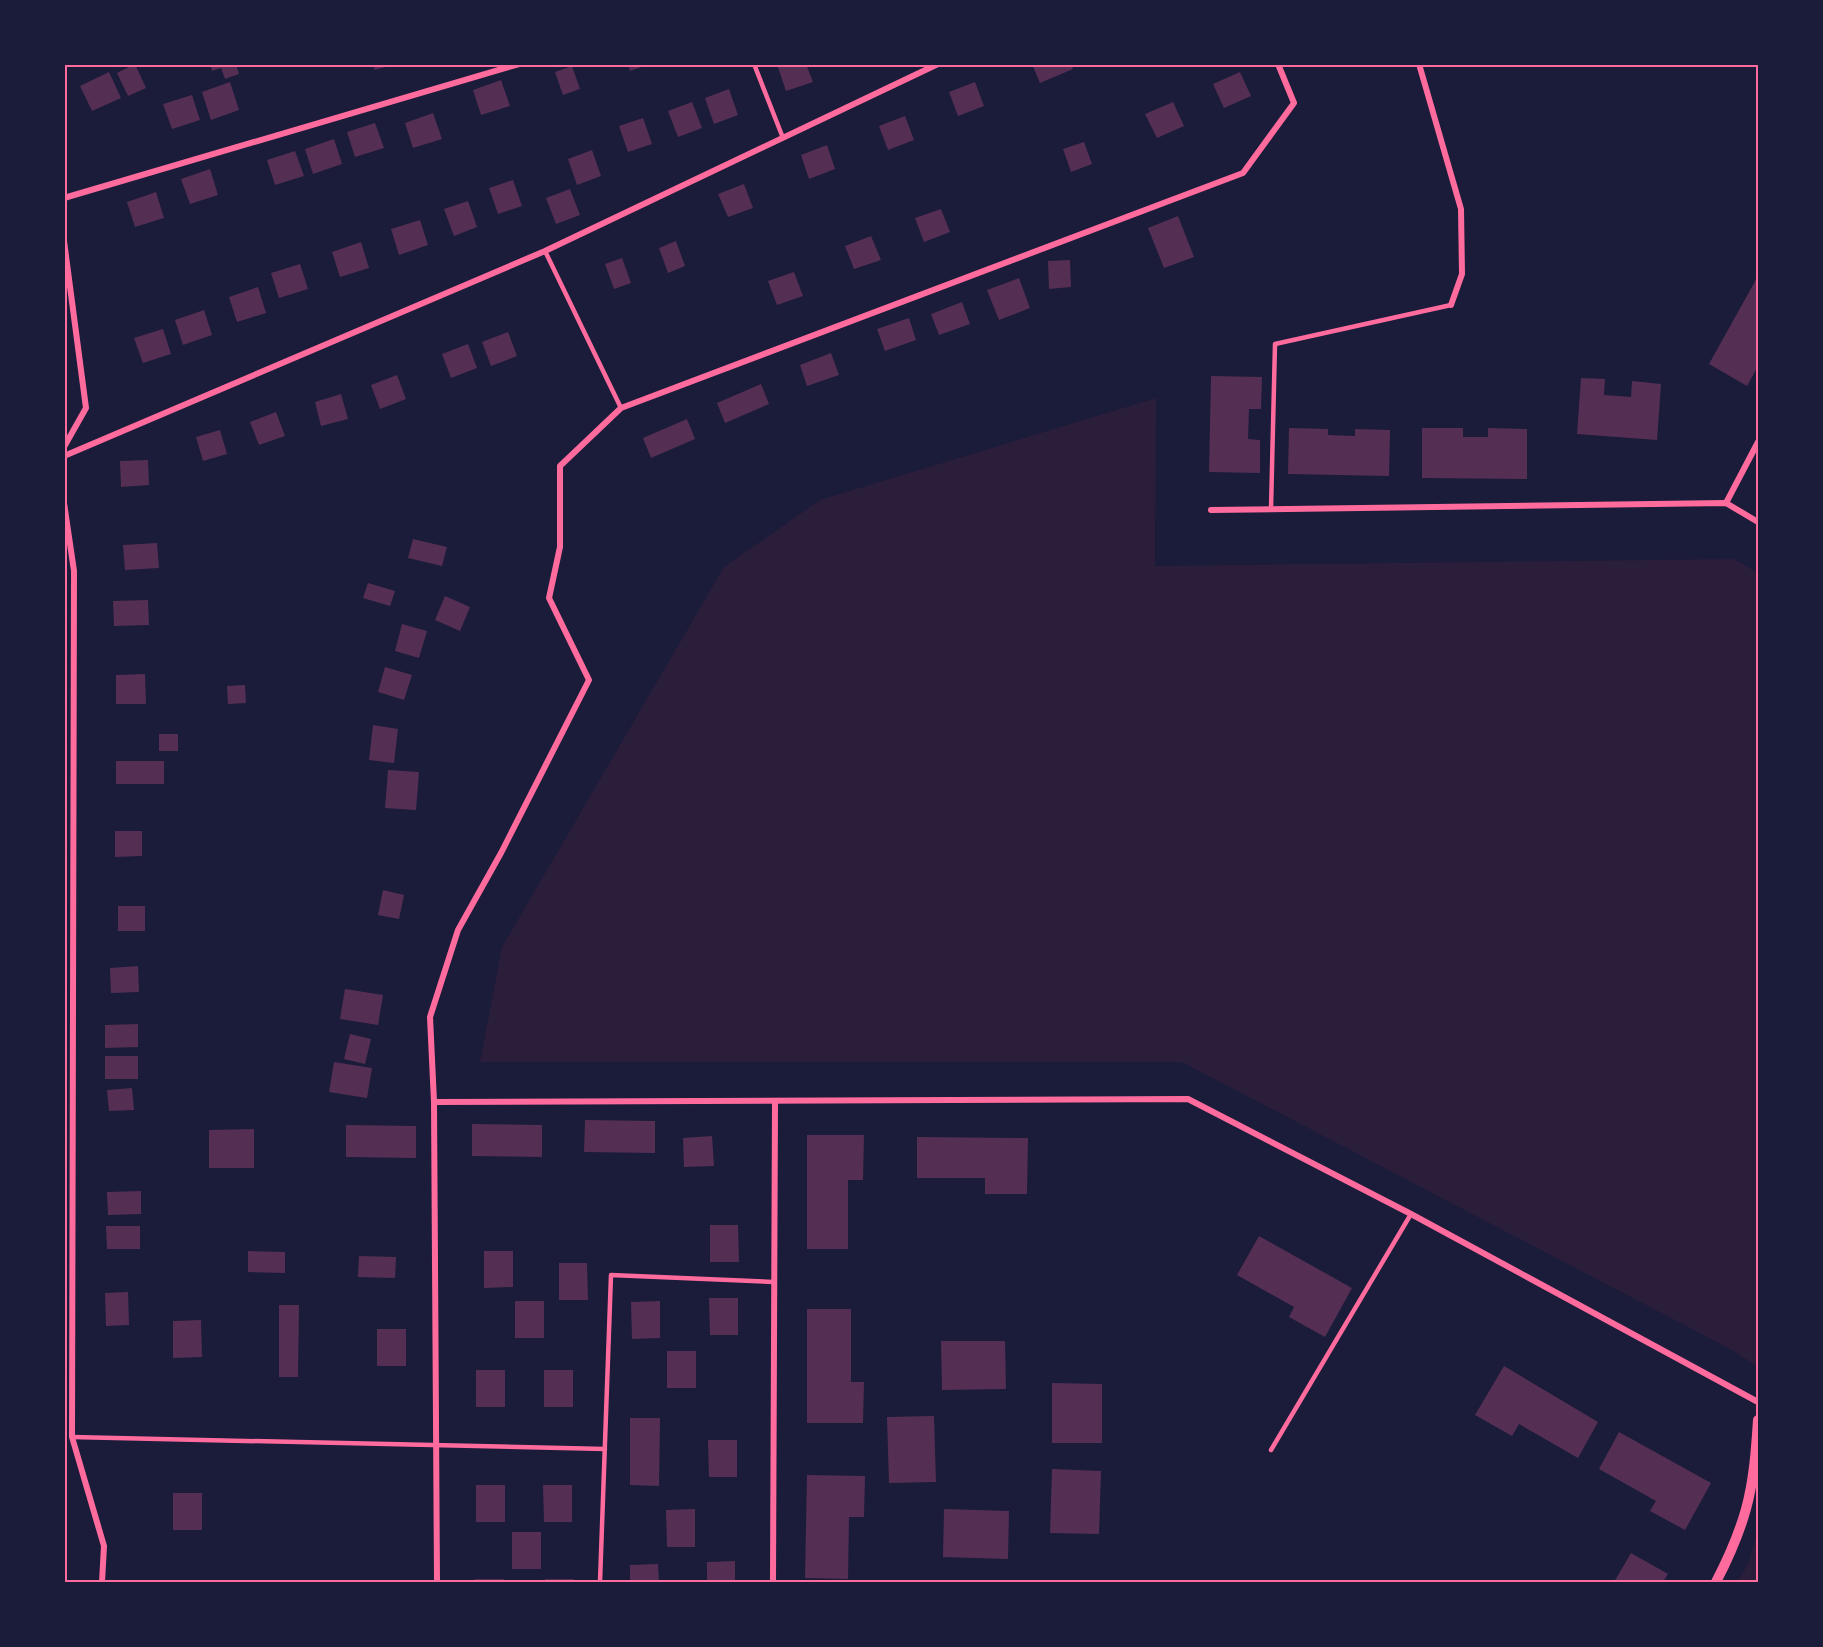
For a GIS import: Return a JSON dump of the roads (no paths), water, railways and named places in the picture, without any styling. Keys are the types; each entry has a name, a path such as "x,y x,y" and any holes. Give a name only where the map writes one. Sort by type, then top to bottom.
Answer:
{"street":[{"path":"64,198 519,64"},
{"path":"64,456 545,251 938,64"},
{"path":"438,1582 434,1102 430,1017 458,930 501,853 588,680 549,598 560,548 560,466 621,408 1243,173 1294,102 1278,64"},
{"path":"1419,64 1461,208 1462,274 1451,305"},
{"path":"64,241 86,408 64,447"},
{"path":"1726,503 1758,442"},
{"path":"64,503 74,571 72,1437 104,1546 102,1582"},
{"path":"1211,510 1726,503 1758,522"},
{"path":"434,1102 1188,1099 1411,1214 1758,1402"},
{"path":"773,1582 775,1101"},
{"path":"1716,1582 1728,1558 1746,1509 1755,1462 1758,1420"}],"lane":[{"path":"754,64 783,138"},
{"path":"545,251 621,408"},
{"path":"1271,509 1275,344 1451,305"},
{"path":"1271,1450 1411,1214"},
{"path":"600,1582 611,1275 774,1282"},
{"path":"72,1437 605,1449"}]}
